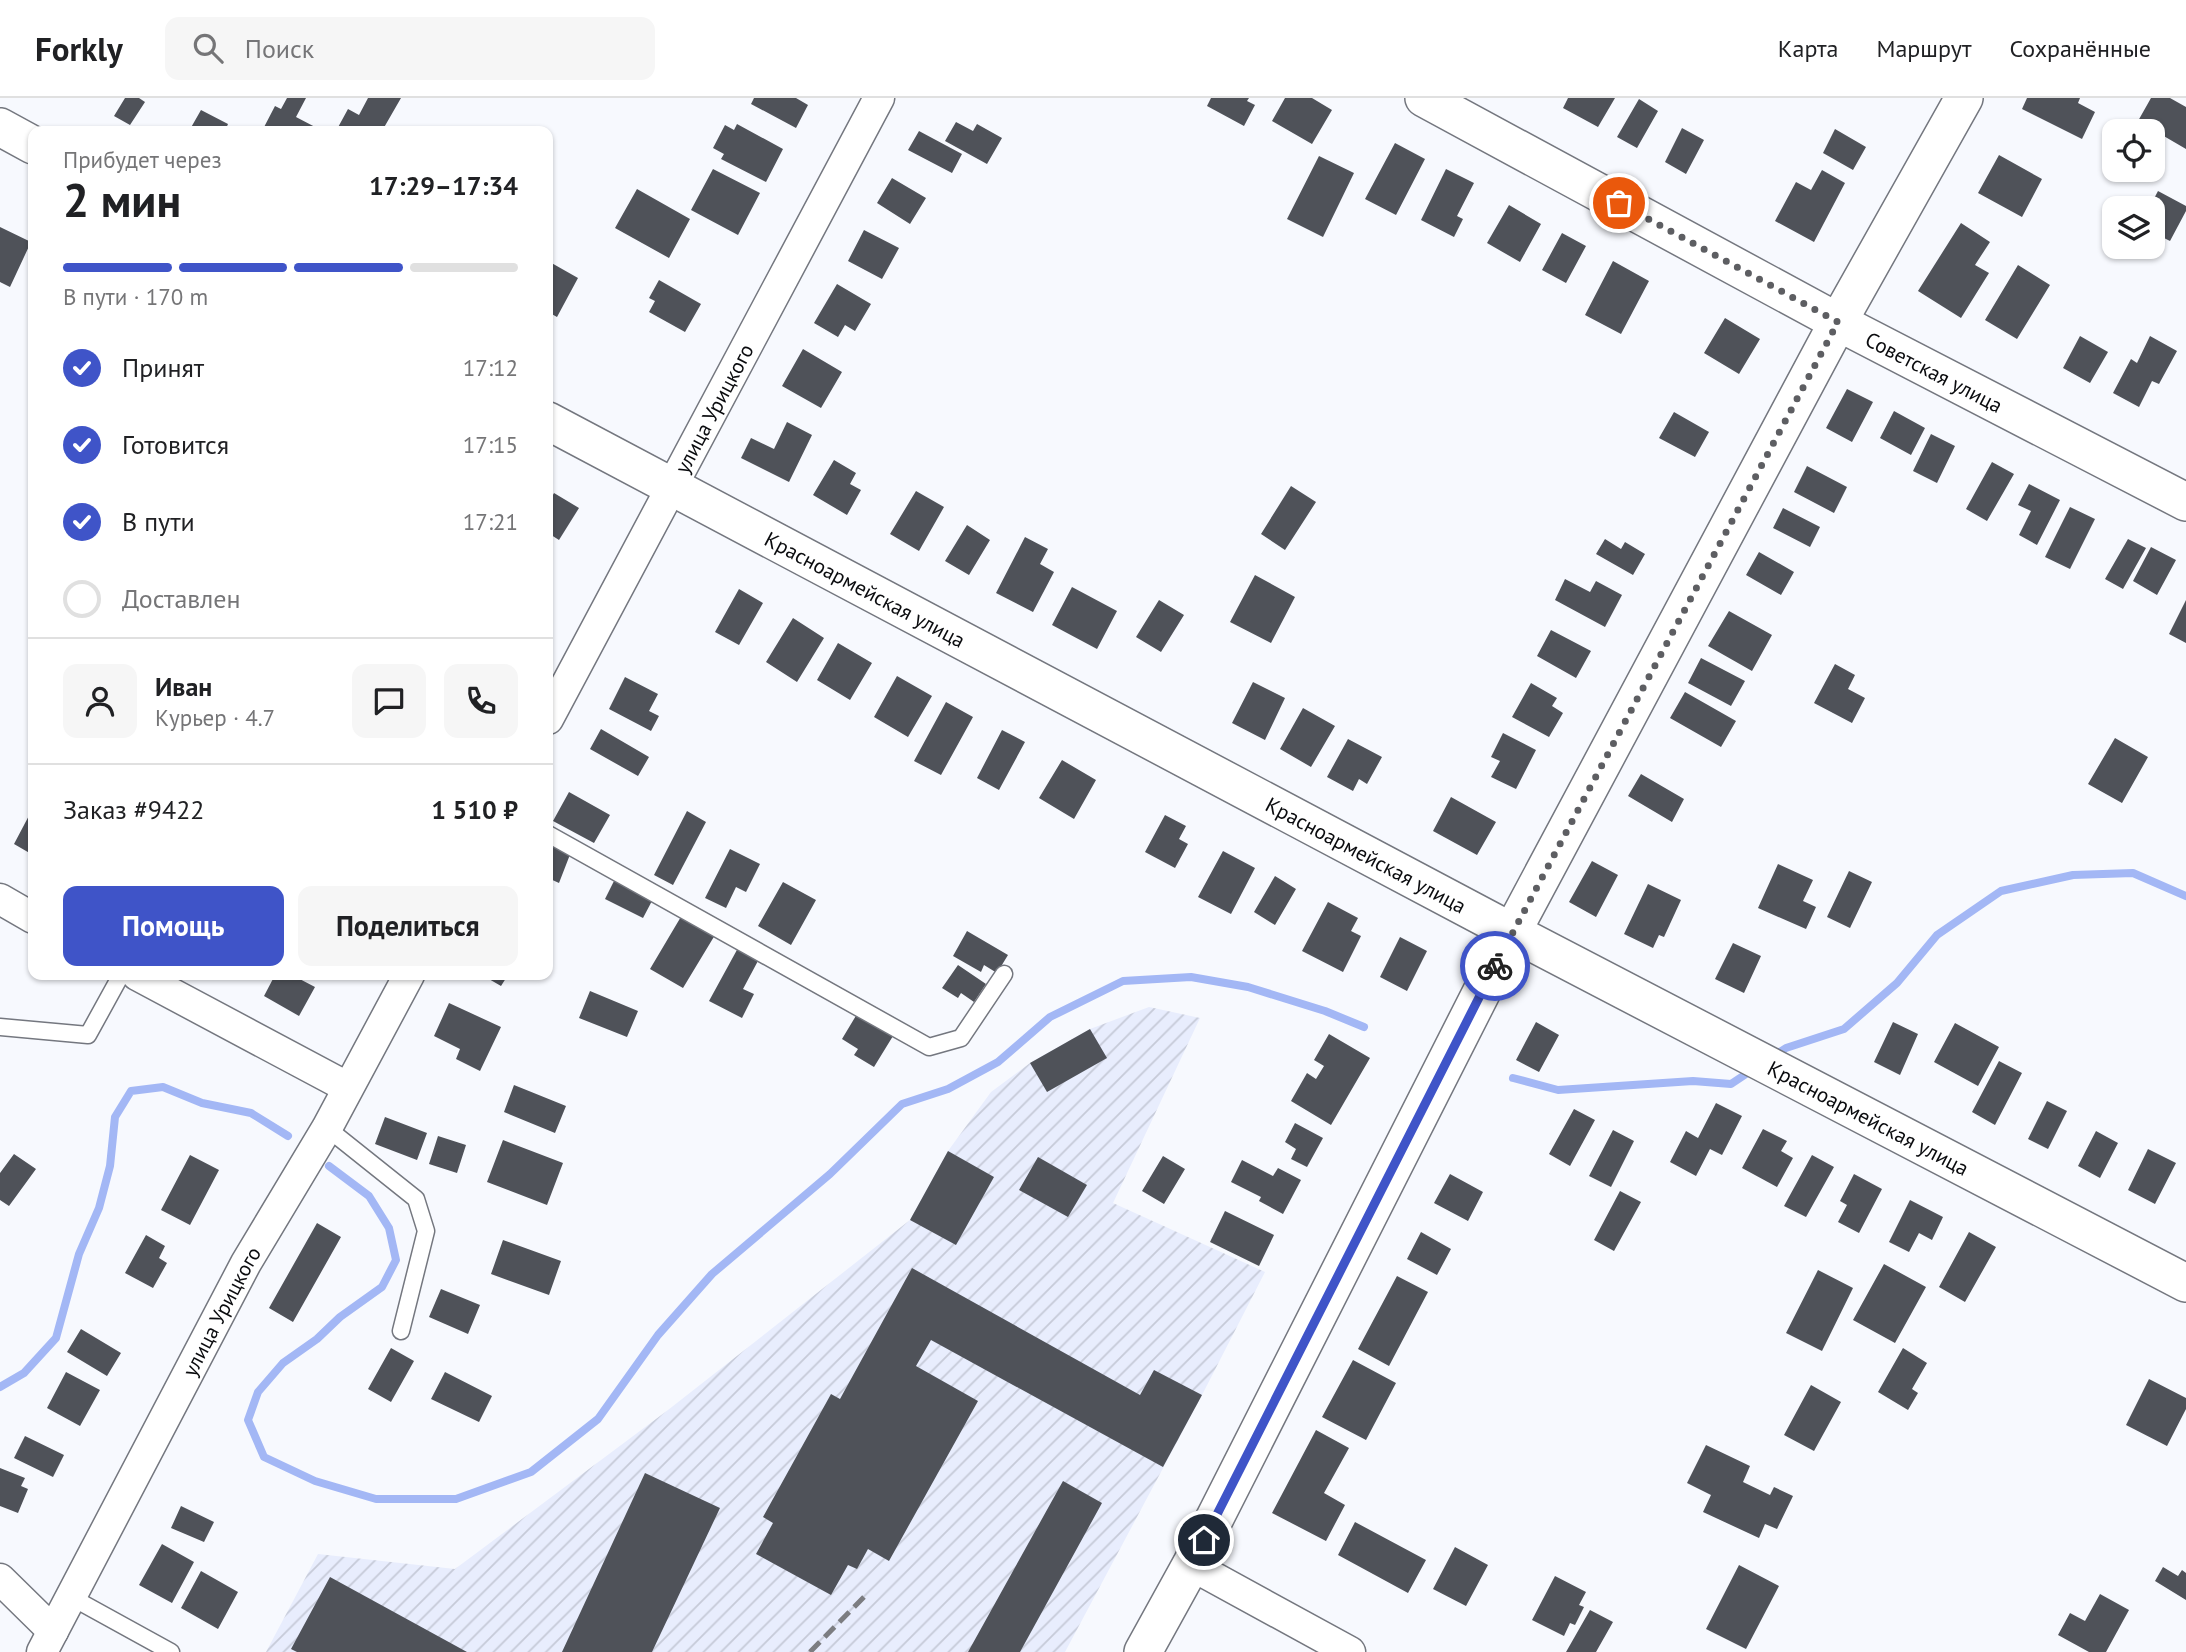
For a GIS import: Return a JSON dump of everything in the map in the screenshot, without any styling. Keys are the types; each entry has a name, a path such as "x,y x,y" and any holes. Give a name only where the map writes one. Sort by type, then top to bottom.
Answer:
{"street":[{"name":"улица Урицкого","path":"553,710 879,98"},
{"name":"Советская улица","path":"1424,98 1838,322 2186,502"},
{"path":"1143,1652 1191,1565 1512,932 1838,322 1964,98"},
{"path":"0,127 28,142"},
{"name":"Красноармейская улица","path":"553,424 1512,932 2186,1283"},
{"path":"0,899 28,915"},
{"path":"146,980 347,1087"},
{"name":"улица Урицкого","path":"48,1642 246,1264 327,1128 406,980"},
{"path":"1191,1565 1350,1652"},
{"path":"0,1579 48,1642"}],"lane":[{"path":"553,837 929,1047 961,1038 1004,974"},
{"path":"0,1027 88,1035 118,980"},
{"path":"327,1128 416,1199 426,1231 401,1331"},
{"path":"71,1597 171,1652"}],"shaded area":[{"path":"1149,1007 1200,1018 1113,1203 1265,1272 1065,1652 266,1652 318,1554 455,1569 668,1410 910,1220 948,1151 991,1092 1030,1063 1090,1029"}],"building":[{"path":"125,98 139,98 145,102 130,125 114,116"},
{"path":"287,98 306,98 296,117 313,126 265,126 275,106 281,109"},
{"path":"368,98 401,98 385,126 339,126 348,109 359,115"},
{"path":"754,98 796,98 808,105 796,128 751,104"},
{"path":"1211,98 1249,98 1247,101 1255,105 1244,126 1207,106"},
{"path":"1285,98 1312,98 1332,110 1312,144 1272,121"},
{"path":"1568,98 1615,98 1598,127 1563,108"},
{"path":"2027,98 2080,98 2078,103 2095,112 2082,139 2022,109"},
{"path":"2151,98 2170,98 2186,107 2186,149 2165,137 2165,119 2139,119"},
{"path":"1639,99 1658,111 1637,148 1617,137"},
{"path":"201,110 228,124 227,126 192,126"},
{"path":"956,122 973,131 977,124 1002,138 987,164 945,141"},
{"path":"737,124 783,149 766,182 721,159 724,154 713,148 725,125 734,130"},
{"path":"1682,128 1704,140 1686,174 1665,162"},
{"path":"1835,129 1866,147 1853,170 1823,153"},
{"path":"919,131 962,154 952,173 908,150"},
{"path":"1395,143 1425,159 1396,215 1365,199"},
{"path":"1999,155 2042,179 2022,217 1978,193"},
{"path":"1319,156 1354,173 1323,237 1287,219"},
{"path":"713,169 760,193 738,235 691,210"},
{"path":"1446,169 1474,183 1457,216 1463,219 1454,237 1421,220"},
{"path":"1822,170 1845,183 1814,242 1775,221 1796,182 1811,190"},
{"path":"892,178 926,198 910,224 877,203"},
{"path":"637,189 690,219 669,258 615,228"},
{"path":"2158,191 2186,206 2170,241 2165,238 2165,196 2155,196"},
{"path":"1509,205 1541,224 1520,262 1487,243"},
{"path":"1961,223 1990,242 1975,265 1989,273 1961,318 1918,291"},
{"path":"0,227 28,241 28,248 10,287 0,282"},
{"path":"864,230 899,248 882,279 848,261"},
{"path":"1562,233 1586,246 1566,283 1542,270"},
{"path":"1613,261 1649,281 1621,334 1585,315"},
{"path":"553,264 578,278 557,317 553,315"},
{"path":"2018,265 2050,285 2017,339 1985,320"},
{"path":"659,280 701,304 685,332 649,312 655,301 649,298"},
{"path":"837,284 871,304 855,331 845,325 838,337 814,323"},
{"path":"1725,318 1760,339 1739,374 1704,353"},
{"path":"2080,336 2108,352 2090,383 2063,368"},
{"path":"2150,336 2177,351 2159,384 2152,381 2139,407 2113,393 2131,359 2137,363"},
{"path":"803,349 842,372 821,408 782,386"},
{"path":"1847,389 1873,402 1852,442 1826,428"},
{"path":"1894,411 1925,428 1911,455 1880,438"},
{"path":"1674,412 1709,432 1695,457 1659,438"},
{"path":"787,422 812,435 789,482 741,458 751,438 774,449"},
{"path":"1931,434 1955,446 1937,483 1913,471"},
{"path":"834,460 856,473 850,484 861,490 847,515 813,495"},
{"path":"1992,462 2014,474 1987,521 1966,509"},
{"path":"1807,466 1847,487 1834,513 1794,492"},
{"path":"2029,484 2060,500 2037,545 2019,535 2031,511 2018,505"},
{"path":"1291,486 1316,502 1285,550 1261,534"},
{"path":"916,491 944,507 919,551 890,534"},
{"path":"553,495 579,508 559,540 553,536"},
{"path":"2070,507 2095,519 2070,569 2045,557"},
{"path":"1783,508 1820,527 1810,547 1773,528"},
{"path":"967,525 990,540 969,575 945,561"},
{"path":"1025,537 1048,549 1040,564 1054,572 1033,612 996,593"},
{"path":"1605,539 1621,549 1625,542 1645,554 1633,575 1596,554"},
{"path":"2128,539 2146,548 2123,589 2105,579"},
{"path":"2151,547 2176,560 2157,595 2133,581"},
{"path":"1759,552 1794,572 1781,595 1746,575"},
{"path":"1255,575 1295,597 1271,643 1230,622"},
{"path":"1565,579 1590,592 1596,581 1622,595 1605,627 1555,600"},
{"path":"1072,587 1117,611 1097,649 1052,625"},
{"path":"739,589 763,603 739,645 715,632"},
{"path":"1159,600 1184,615 1161,652 1136,637"},
{"path":"2186,600 2186,643 2169,634"},
{"path":"1729,611 1772,635 1752,671 1708,646"},
{"path":"793,618 824,638 797,682 766,662"},
{"path":"1551,630 1591,651 1576,678 1537,656"},
{"path":"838,643 872,663 850,700 817,680"},
{"path":"1701,658 1745,681 1731,706 1688,683"},
{"path":"1835,664 1855,675 1848,689 1865,698 1852,723 1814,703"},
{"path":"897,676 932,696 908,737 874,717"},
{"path":"625,677 658,694 649,711 659,716 651,731 609,709"},
{"path":"1253,682 1285,698 1265,740 1232,723"},
{"path":"1531,683 1557,698 1552,706 1563,713 1549,737 1512,717"},
{"path":"1685,692 1736,721 1721,747 1670,718"},
{"path":"946,702 973,717 941,775 914,761"},
{"path":"1303,708 1335,726 1311,767 1280,749"},
{"path":"601,729 649,757 638,776 590,749"},
{"path":"1002,730 1025,742 999,790 977,778"},
{"path":"1503,733 1536,750 1516,789 1491,777 1500,761 1491,757"},
{"path":"2115,738 2148,757 2122,803 2088,784"},
{"path":"1348,739 1382,757 1367,784 1359,779 1353,791 1327,777"},
{"path":"1062,760 1096,780 1074,819 1039,798"},
{"path":"1641,774 1684,799 1672,822 1628,796"},
{"path":"569,792 610,815 594,843 553,821"},
{"path":"1451,797 1496,822 1477,855 1433,831"},
{"path":"687,811 706,822 673,885 654,875"},
{"path":"1165,815 1186,826 1179,839 1188,844 1175,868 1145,852"},
{"path":"28,817 28,852 14,844"},
{"path":"553,845 571,852 559,883 553,880"},
{"path":"730,849 760,864 746,892 736,887 726,908 705,898"},
{"path":"1223,851 1255,868 1231,914 1198,897"},
{"path":"1592,861 1618,875 1596,917 1569,902"},
{"path":"1778,864 1813,880 1803,901 1816,907 1806,929 1758,908"},
{"path":"1849,871 1872,882 1850,928 1827,917"},
{"path":"1275,876 1296,889 1275,925 1254,912"},
{"path":"615,879 653,899 643,918 605,899"},
{"path":"783,882 816,900 791,945 758,926"},
{"path":"1648,884 1681,900 1664,937 1659,935 1653,948 1624,934"},
{"path":"1328,902 1358,918 1351,931 1361,936 1343,972 1302,951"},
{"path":"682,915 715,935 683,988 650,969"},
{"path":"967,931 1008,955 997,973 984,965 981,972 953,956"},
{"path":"1400,937 1427,951 1407,991 1380,977"},
{"path":"1733,943 1761,956 1744,993 1715,979"},
{"path":"738,948 759,959 743,989 754,994 742,1018 709,1001"},
{"path":"958,965 986,984 974,1002 961,993 958,998 942,988"},
{"path":"272,980 302,980 315,987 299,1016 264,996"},
{"path":"491,980 505,980 501,986"},
{"path":"590,991 638,1011 627,1037 579,1018"},
{"path":"449,1003 501,1027 480,1071 456,1059 460,1049 434,1036"},
{"path":"857,1014 893,1036 874,1067 854,1055 858,1049 842,1039"},
{"path":"1536,1022 1559,1035 1539,1072 1516,1060"},
{"path":"1893,1022 1918,1034 1900,1075 1874,1062"},
{"path":"1955,1023 1999,1047 1978,1086 1934,1062"},
{"path":"1090,1029 1107,1058 1047,1092 1030,1063"},
{"path":"1329,1034 1370,1058 1331,1125 1291,1101 1307,1073 1316,1079 1324,1066 1314,1060"},
{"path":"1999,1061 2022,1073 1995,1125 1972,1112"},
{"path":"514,1085 566,1106 555,1133 504,1112"},
{"path":"2047,1101 2067,1111 2048,1149 2028,1139"},
{"path":"1716,1103 1742,1116 1722,1155 1710,1149 1696,1176 1670,1162 1686,1131 1698,1138"},
{"path":"1574,1109 1595,1120 1570,1166 1549,1154"},
{"path":"385,1117 427,1133 417,1160 375,1144"},
{"path":"1295,1123 1323,1138 1307,1167 1291,1159 1296,1149 1285,1142"},
{"path":"1763,1129 1787,1141 1781,1151 1793,1158 1777,1187 1742,1168"},
{"path":"1613,1130 1634,1141 1611,1187 1589,1176"},
{"path":"2096,1131 2118,1143 2100,1178 2078,1166"},
{"path":"438,1136 466,1145 457,1173 429,1164"},
{"path":"503,1140 563,1163 547,1205 487,1182"},
{"path":"2148,1149 2176,1163 2155,1204 2128,1190"},
{"path":"948,1151 994,1177 956,1245 910,1220"},
{"path":"14,1154 36,1169 9,1206 0,1200 0,1173"},
{"path":"190,1155 219,1170 190,1225 161,1210"},
{"path":"1812,1155 1834,1167 1806,1217 1784,1206"},
{"path":"1163,1156 1185,1169 1164,1204 1142,1191"},
{"path":"1038,1157 1087,1185 1068,1217 1019,1190"},
{"path":"1242,1160 1273,1176 1278,1168 1301,1180 1283,1214 1259,1201 1261,1197 1231,1182"},
{"path":"1450,1174 1483,1192 1468,1221 1434,1203"},
{"path":"1854,1174 1882,1189 1859,1233 1838,1222 1847,1205 1840,1201"},
{"path":"1620,1191 1641,1202 1614,1251 1594,1240"},
{"path":"1910,1200 1943,1217 1932,1240 1919,1233 1909,1252 1889,1242"},
{"path":"1225,1211 1274,1235 1259,1266 1210,1242"},
{"path":"317,1223 341,1237 293,1322 269,1308"},
{"path":"1421,1232 1451,1249 1437,1275 1407,1259"},
{"path":"1969,1232 1996,1247 1965,1302 1939,1287"},
{"path":"146,1235 165,1246 159,1258 167,1263 153,1288 125,1273"},
{"path":"503,1240 561,1261 549,1295 491,1274"},
{"path":"1884,1264 1926,1287 1895,1343 1853,1320"},
{"path":"912,1268 1140,1395 1154,1370 1202,1395 1163,1467 931,1340 916,1366 978,1401 889,1561 868,1549 857,1569 848,1565 831,1595 756,1554 773,1523 763,1517 831,1394 840,1399"},
{"path":"1818,1270 1853,1288 1822,1351 1786,1333"},
{"path":"1397,1276 1428,1292 1389,1366 1358,1349"},
{"path":"441,1289 480,1305 468,1334 429,1317"},
{"path":"81,1329 121,1353 107,1376 67,1352"},
{"path":"391,1348 414,1361 391,1402 368,1389"},
{"path":"1903,1348 1927,1363 1912,1389 1918,1393 1908,1410 1878,1392"},
{"path":"1353,1360 1396,1383 1366,1440 1322,1417"},
{"path":"66,1372 100,1390 80,1426 47,1408"},
{"path":"445,1372 492,1396 479,1422 431,1399"},
{"path":"2149,1379 2186,1398 2186,1409 2167,1446 2126,1425"},
{"path":"1811,1385 1841,1402 1814,1451 1784,1435"},
{"path":"1316,1430 1349,1448 1324,1493 1345,1505 1326,1541 1272,1513"},
{"path":"25,1436 64,1455 53,1477 14,1458"},
{"path":"1706,1445 1750,1466 1743,1482 1770,1495 1774,1487 1793,1496 1777,1529 1765,1524 1759,1538 1703,1512 1711,1495 1687,1483"},
{"path":"0,1468 25,1478 21,1486 28,1489 18,1513 0,1506"},
{"path":"645,1473 720,1508 652,1652 562,1652"},
{"path":"1063,1481 1102,1503 1020,1652 968,1652"},
{"path":"181,1506 214,1522 204,1542 171,1528"},
{"path":"1355,1522 1426,1560 1408,1593 1338,1555"},
{"path":"162,1544 194,1562 172,1603 139,1585"},
{"path":"1455,1547 1488,1565 1466,1606 1433,1589"},
{"path":"1739,1565 1779,1586 1746,1649 1706,1629"},
{"path":"2163,1567 2178,1576 2182,1570 2186,1573 2186,1600 2155,1581"},
{"path":"201,1571 238,1592 218,1629 181,1608"},
{"path":"1555,1576 1586,1592 1579,1605 1584,1607 1575,1625 1570,1623 1564,1636 1532,1620"},
{"path":"330,1577 467,1652 297,1652 291,1649"},
{"path":"2100,1594 2129,1610 2106,1652 2089,1652 2058,1635 2070,1613 2085,1621"},
{"path":"1590,1610 1613,1622 1596,1652 1566,1652"}],"waterway":[{"path":"1772,1057 1786,1048 1844,1029 1897,983 1937,935 2001,891 2073,875 2133,873 2186,896"},
{"path":"329,1166 369,1196 389,1228 396,1260 382,1287 283,1363 258,1392 248,1420 264,1457 315,1481 376,1499 456,1499 531,1472 598,1419 658,1335 712,1274 830,1174 902,1104 948,1089 998,1062 1050,1017 1123,981 1191,977 1248,987 1325,1011 1364,1027"},
{"path":"1513,1078 1558,1090 1693,1081 1731,1084 1752,1070"},
{"path":"0,1387 24,1373 56,1338 79,1254 99,1208 110,1166 115,1117 131,1091 163,1087 202,1103 251,1113 288,1136"}],"railway":[{"path":"810,1652 866,1595"}],"way so far":[{"path":"1495,966 1838,322 1619,203"}],"route":[{"path":"1204,1540 1495,966"}]}
